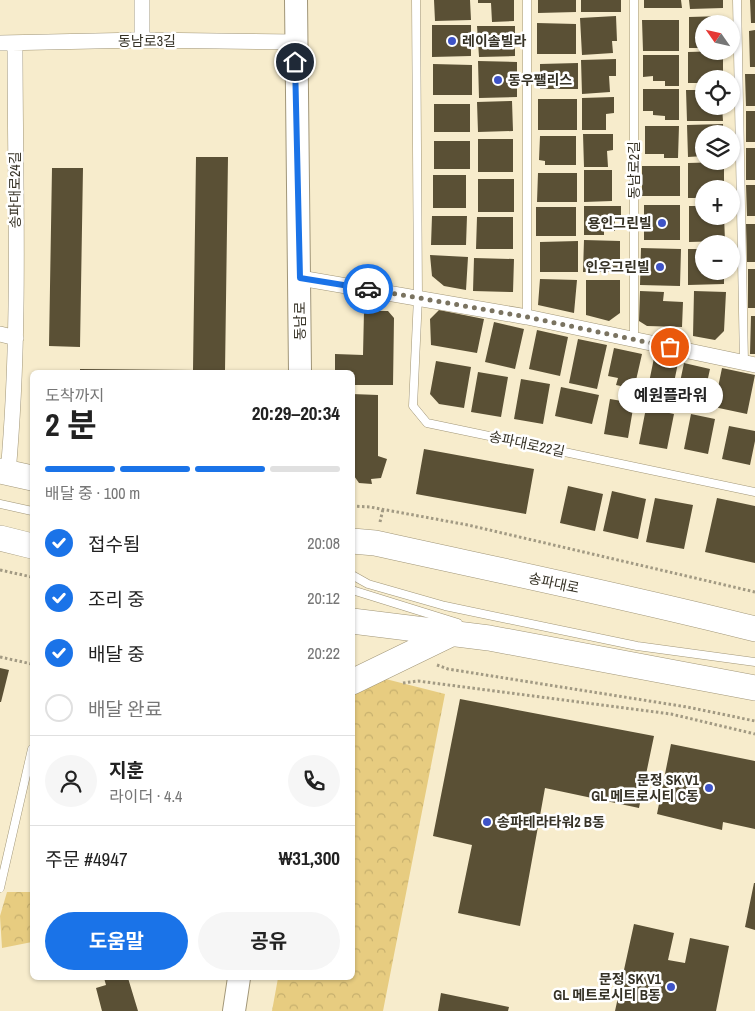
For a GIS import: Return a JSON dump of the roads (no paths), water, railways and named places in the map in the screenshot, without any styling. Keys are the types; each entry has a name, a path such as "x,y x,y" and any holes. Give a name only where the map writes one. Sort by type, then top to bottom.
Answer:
{"main road":[{"name":"동남로","path":"296,0 300,370"},
{"path":"4,472 30,478"},
{"path":"0,538 30,546"},
{"name":"송파대로","path":"355,541 375,543 755,629"},
{"path":"355,621 489,638 755,688"},
{"path":"355,681 451,634"},
{"path":"234,1011 239,980"}],"street":[{"path":"142,0 142,40"},
{"name":"동남로3길","path":"0,43 142,40 295,42"},
{"name":"송파대로24길","path":"4,472 13,423 16,338 16,43"},
{"path":"300,278 527,317 749,364"},
{"path":"0,334 16,338"}],"lane":[{"path":"416,0 418,297"},
{"path":"527,0 527,317"},
{"name":"동남로2길","path":"634,0 634,339"},
{"path":"737,0 749,364"},
{"name":"송파대로22길","path":"418,297 413,406 427,422 755,492"},
{"path":"0,504 30,511"},
{"path":"355,577 368,584 445,606 637,646 755,662"},
{"path":"355,591 458,623 489,638"},
{"path":"0,888 30,757"}],"place":[{"name":"레이솔빌라","path":"452,41"},
{"name":"동우팰리스","path":"498,80"},
{"name":"용인그린빌","path":"662,223"},
{"name":"인우그린빌","path":"660,267"},
{"name":"예원플라워","path":"670,347"},
{"name":"문정 SK V1 GL 메트로시티 C동","path":"709,788"},
{"name":"송파테라타워2 B동","path":"487,822"},
{"name":"문정 SK V1 GL 메트로시티 B동","path":"671,987"}]}
